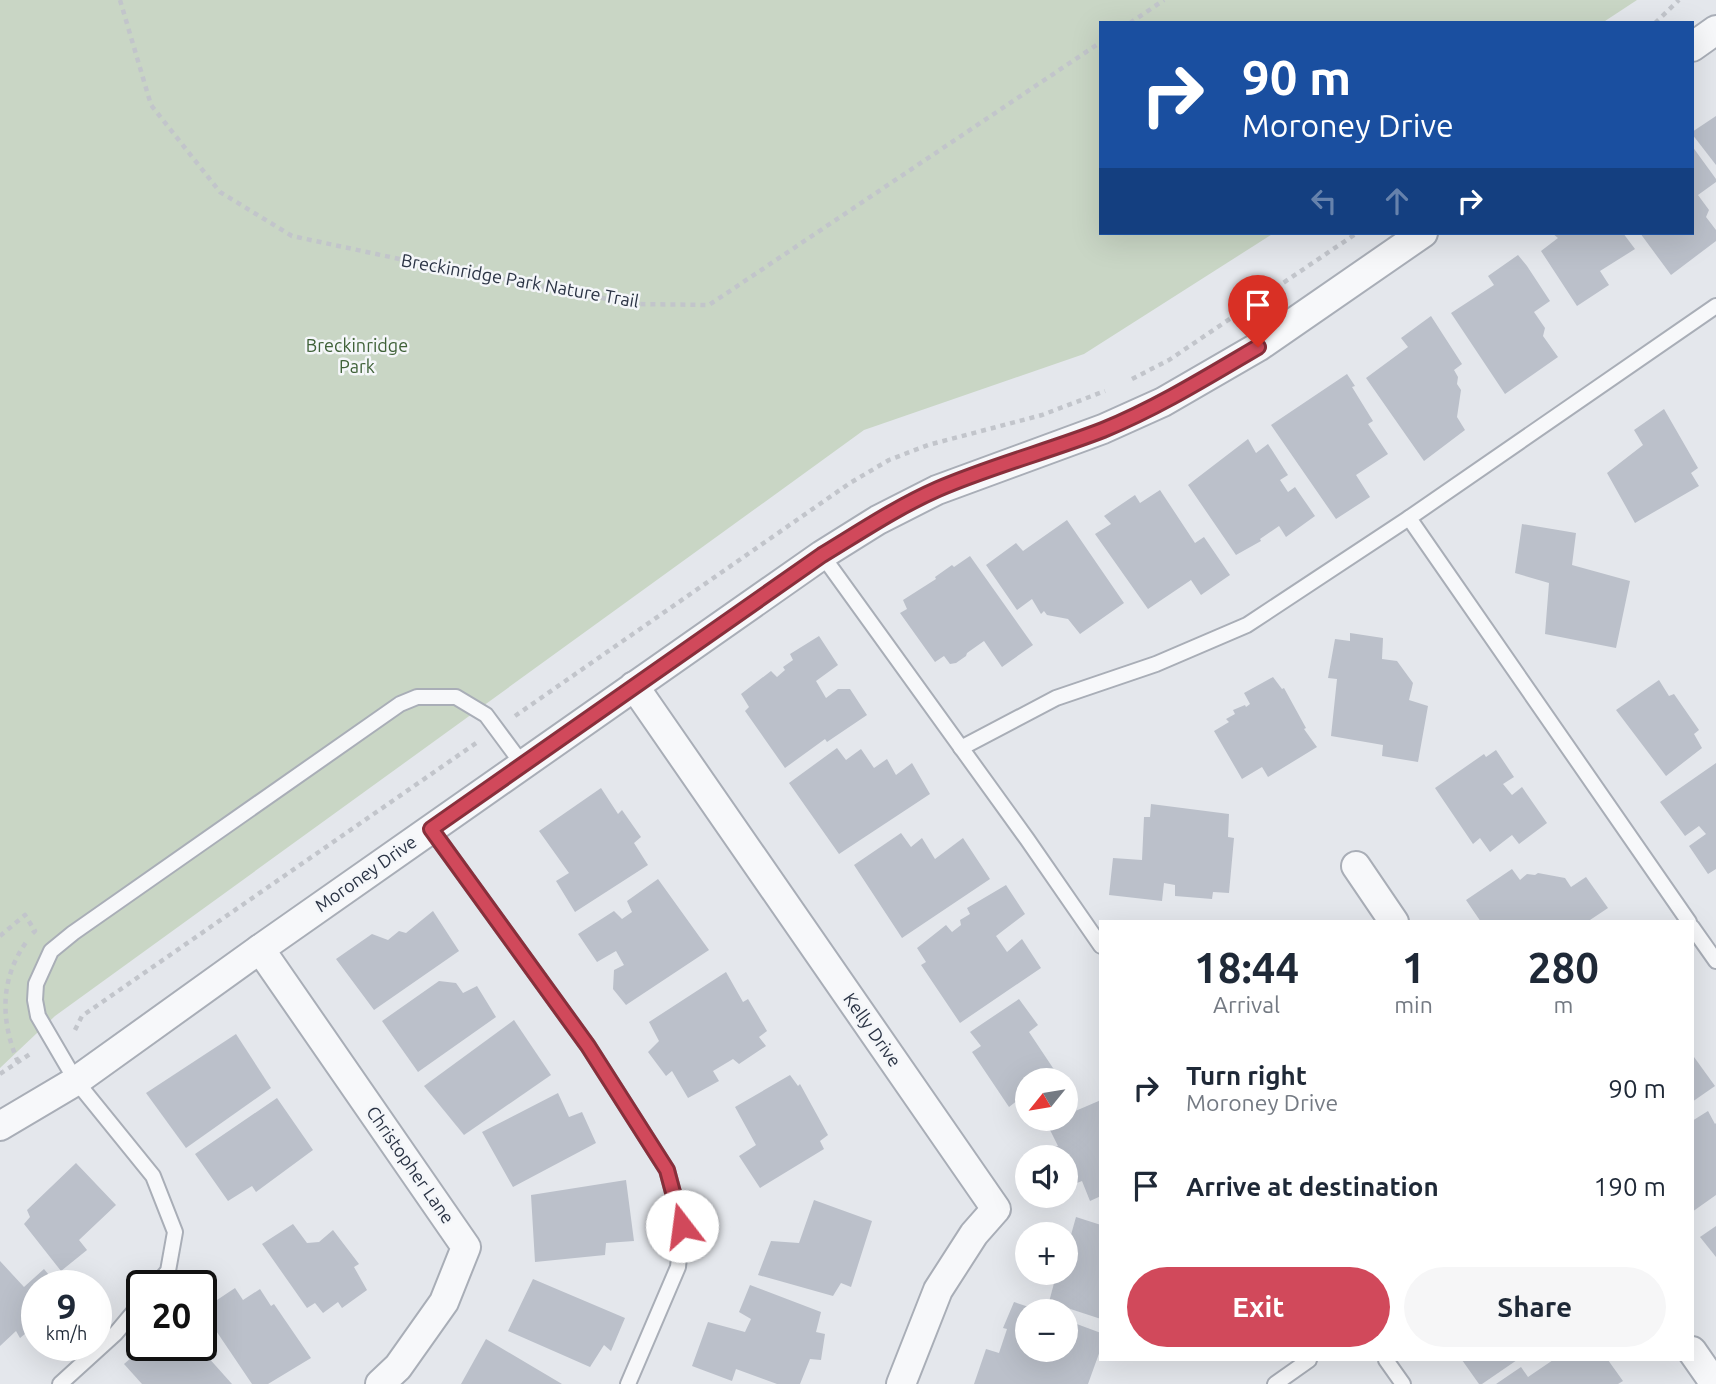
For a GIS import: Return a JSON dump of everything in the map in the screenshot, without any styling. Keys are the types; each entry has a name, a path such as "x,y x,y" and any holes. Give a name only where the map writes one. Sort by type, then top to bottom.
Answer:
{"street":[{"path":"1694,46 1716,30"},
{"name":"Moroney Drive","path":"0,1126 76,1081 822,555 878,520 937,489 1103,429 1163,402 1258,347 1420,235"},
{"name":"Kelly Drive","path":"634,686 996,1209 974,1234 938,1290 903,1383"},
{"path":"1356,866 1393,920"},
{"name":"Christopher Lane","path":"260,949 466,1247 444,1302 398,1367 380,1384"},
{"path":"1694,1354 1715,1384"}],"lane":[{"path":"961,748 1056,698 1156,664 1247,625 1409,518 1716,306"},
{"path":"1409,518 1688,920"},
{"path":"822,555 1099,943"},
{"path":"168,1270 176,1232 153,1176 76,1081 38,1016 36,984 51,951 400,705 417,697 456,697 486,715 523,765"},
{"path":"431,829 588,1046 667,1170 682,1226 678,1267 628,1384"},
{"path":"1694,930 1716,961"},
{"path":"60,1384 126,1321"},
{"path":"1275,1384 1307,1361"},
{"path":"1387,1361 1403,1384"}],"path":[{"name":"Breckinridge Park Nature Trail","path":"120,0 152,105 220,191 292,236 423,264 634,303 709,305 1099,43"},
{"path":"1133,21 1164,0"},
{"path":"1657,21 1679,0"}],"green space":[{"name":"Breckinridge Park","path":"0,0 1637,0 1605,21 1099,21 1099,235 1271,235 1084,354 864,430 55,1016 0,1068"}],"building":[{"path":"1716,116 1716,165 1694,137 1694,131"},
{"path":"1694,149 1716,179 1716,182 1698,195 1709,210 1706,217 1716,230 1716,241 1671,275 1641,235 1694,235"},
{"path":"1554,235 1624,235 1635,249 1600,271 1609,285 1577,306 1541,251 1558,238"},
{"path":"1518,255 1550,301 1534,312 1545,328 1543,336 1558,357 1505,394 1451,313 1494,285 1488,276"},
{"path":"1431,316 1462,364 1454,370 1461,390 1457,417 1465,430 1424,461 1366,378 1408,347 1401,338"},
{"path":"1347,374 1373,421 1368,424 1388,454 1356,475 1370,497 1336,519 1271,425"},
{"path":"1664,409 1698,468 1691,473 1699,486 1635,523 1607,473 1643,445 1634,430"},
{"path":"1248,439 1256,453 1268,444 1288,475 1280,480 1288,492 1295,487 1315,516 1286,537 1279,526 1260,539 1261,541 1236,555 1188,485"},
{"path":"1160,490 1195,543 1204,537 1230,575 1201,595 1191,580 1148,609 1095,534 1111,524 1104,516 1135,495 1140,503"},
{"path":"1067,520 1124,603 1080,634 1068,619 1047,615 1044,611 1041,614 1032,599 1017,610 986,565 1016,543 1023,551"},
{"path":"1522,524 1576,533 1572,565 1630,581 1616,648 1545,634 1549,583 1515,573"},
{"path":"970,556 1033,645 1002,667 984,641 956,663 950,664 944,656 935,662 900,613 907,609 903,600 952,565 954,567"},
{"path":"1350,633 1383,638 1382,659 1397,661 1413,683 1409,700 1428,706 1418,762 1382,756 1383,745 1331,736 1337,679 1328,678 1335,639 1350,641"},
{"path":"819,636 838,665 816,681 826,698 838,689 850,689 867,715 827,742 825,739 785,768 745,711 749,707 741,694 771,671 777,677 785,670 783,667 793,660 790,654"},
{"path":"1273,677 1282,689 1284,688 1306,728 1304,729 1317,747 1268,777 1262,767 1242,779 1214,731 1229,722 1226,719 1235,714 1233,710 1250,704 1244,693"},
{"path":"1659,680 1669,696 1674,694 1699,730 1694,734 1702,748 1666,776 1616,710"},
{"path":"837,748 846,760 861,749 874,768 887,759 896,775 912,763 930,794 839,854 789,783"},
{"path":"1496,750 1514,777 1503,784 1512,795 1522,787 1547,823 1519,844 1512,835 1490,852 1480,838 1473,844 1435,788 1484,754 1486,757"},
{"path":"1716,763 1716,869 1708,874 1689,846 1706,834 1699,826 1685,836 1660,802"},
{"path":"601,788 618,814 622,810 641,837 634,843 648,865 575,912 556,881 569,873 539,831"},
{"path":"1151,804 1229,814 1228,837 1234,838 1229,893 1213,892 1212,899 1175,896 1175,885 1164,883 1162,901 1109,895 1113,858 1142,860 1144,817 1150,817"},
{"path":"901,833 911,847 922,838 935,859 963,838 990,879 902,938 854,865"},
{"path":"1512,869 1520,880 1527,874 1538,873 1565,878 1571,887 1586,877 1608,908 1590,920 1480,920 1466,900"},
{"path":"658,879 709,950 626,1005 613,989 614,970 624,965 616,951 597,962 578,934 614,911 622,919 632,912 627,901"},
{"path":"1006,885 1025,914 996,936 1007,952 1022,939 1041,968 960,1023 921,965 926,962 917,948 946,925 952,932 961,925 960,920 970,914 967,908"},
{"path":"433,911 459,951 374,1010 336,959 372,934 388,940 399,931 406,933"},
{"path":"726,972 743,1002 748,999 767,1031 759,1037 766,1046 739,1064 733,1059 713,1071 719,1081 688,1098 672,1071 666,1076 648,1052 659,1041 649,1022"},
{"path":"439,981 456,983 463,993 477,986 496,1017 418,1072 382,1021"},
{"path":"1019,999 1038,1025 1029,1032 1053,1068 1015,1068 1015,1102 1009,1107 972,1052 981,1046 970,1032"},
{"path":"514,1020 551,1075 464,1135 424,1086"},
{"path":"236,1034 271,1088 186,1148 146,1093"},
{"path":"1694,1057 1715,1086 1694,1101"},
{"path":"790,1075 798,1086 800,1084 828,1135 820,1141 824,1149 760,1188 739,1156 756,1145 735,1107"},
{"path":"558,1093 569,1117 582,1112 596,1143 513,1187 482,1132"},
{"path":"277,1098 313,1150 256,1192 252,1186 228,1201 195,1154"},
{"path":"1099,1101 1099,1197 1090,1201 1082,1181 1078,1183 1078,1145 1058,1145 1050,1131 1078,1131 1078,1110"},
{"path":"1708,1111 1716,1123 1716,1195 1694,1211 1694,1120"},
{"path":"76,1163 116,1205 79,1240 87,1250 62,1270 24,1224 30,1217 27,1210"},
{"path":"626,1180 634,1241 606,1243 605,1255 535,1262 531,1195"},
{"path":"814,1200 872,1221 851,1287 841,1283 833,1296 758,1275 771,1241 799,1243"},
{"path":"1076,1217 1099,1224 1099,1318 1078,1311 1078,1299 1050,1299 1054,1285 1078,1285"},
{"path":"293,1224 307,1243 319,1242 333,1230 359,1264 354,1267 367,1290 342,1308 338,1302 323,1313 315,1303 307,1308 262,1244"},
{"path":"1716,1226 1716,1257 1700,1237"},
{"path":"0,1261 21,1284 21,1337 16,1331 0,1346"},
{"path":"533,1279 625,1318 611,1351 604,1345 590,1367 508,1331"},
{"path":"750,1285 821,1312 816,1332 825,1334 821,1360 810,1359 800,1384 777,1384 736,1369 732,1381 692,1366 708,1322 745,1332 751,1319 739,1312"},
{"path":"235,1288 243,1300 260,1289 271,1306 274,1304 311,1358 268,1384 252,1384 217,1332 217,1300"},
{"path":"1014,1302 1015,1362 1078,1362 1078,1324 1099,1332 1099,1354 1088,1384 974,1384 986,1349 999,1353 1007,1329 1003,1328"},
{"path":"486,1339 562,1384 461,1384"},
{"path":"128,1361 211,1361 232,1384 142,1384 124,1364"},
{"path":"1463,1361 1516,1361 1482,1384 1479,1384"},
{"path":"1552,1361 1609,1361 1623,1381 1618,1384 1496,1384 1521,1367 1528,1377"}],"route":[{"path":"682,1226 667,1170 588,1046 431,829 822,555 878,520 937,489 1103,429 1163,402 1258,347"}]}
